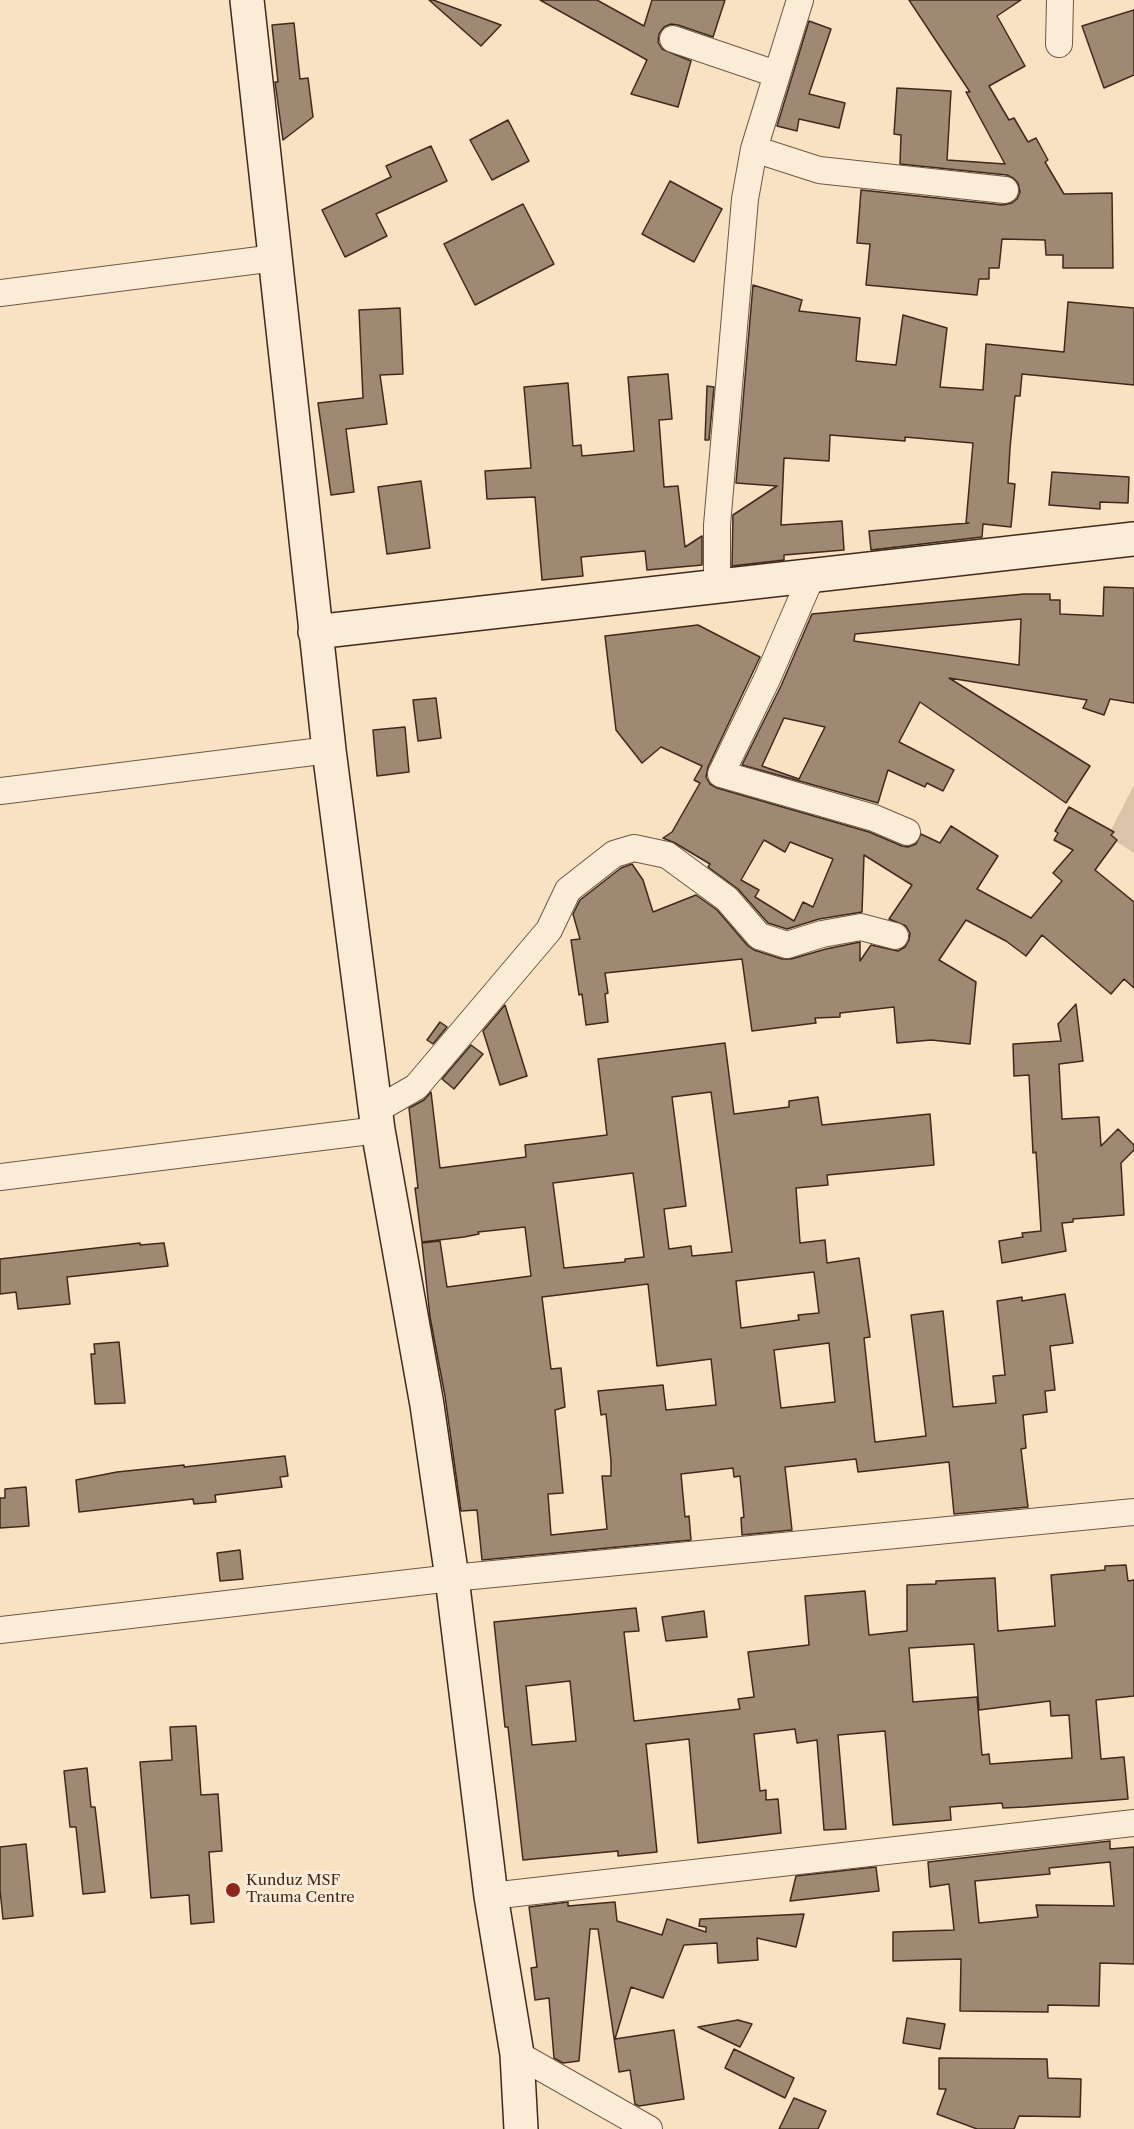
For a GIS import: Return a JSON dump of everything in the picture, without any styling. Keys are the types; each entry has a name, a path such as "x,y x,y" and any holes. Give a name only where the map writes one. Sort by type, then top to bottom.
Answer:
{"street":[{"path":"247,0 329,750 377,1120 427,1405 452,1578 491,1896 517,2054 521,2129"},
{"path":"717,587 717,525 745,199 754,149 800,0"},
{"path":"1059,44 1060,0"},
{"path":"673,39 776,74"},
{"path":"754,149 819,170 1005,190"},
{"path":"0,293 274,258"},
{"path":"315,633 1134,538"},
{"path":"812,575 767,679 721,774 874,818 907,832"},
{"path":"0,791 329,750"},
{"path":"0,1177 377,1120 416,1087 549,930 568,890 614,854 634,848 667,855 727,899 759,936 787,945 822,934 861,927 895,936"},
{"path":"0,1630 452,1578 1134,1512"},
{"path":"491,1896 1134,1823"},
{"path":"517,2054 649,2129"}],"shaded area":[{"path":"1134,785 1134,853 1108,836"}],"building":[{"path":"429,0 433,0 501,25 481,46"},
{"path":"540,0 597,0 644,26 652,0 725,0 713,37 671,24 664,27 659,34 658,42 662,49 691,61 678,107 631,94 647,60"},
{"path":"909,0 1021,0 997,16 1025,66 989,86 1009,120 1014,118 1028,142 1036,138 1048,160 1045,162 1064,194 1112,193 1113,268 1063,268 1063,255 1046,255 1045,240 1002,239 999,268 989,268 989,279 979,279 977,295 866,285 870,244 857,243 861,190 1003,205 1012,203 1020,192 1018,183 1007,175 900,164 901,135 894,134 897,88 951,91 947,160 1005,164 966,92 970,92"},
{"path":"1134,10 1134,75 1104,88 1082,26"},
{"path":"809,21 831,29 809,94 845,103 839,128 799,119 797,131 777,126"},
{"path":"294,23 300,79 308,78 313,117 283,140 275,82 278,82 272,25"},
{"path":"508,120 529,161 492,180 470,140"},
{"path":"431,146 447,181 376,214 387,236 345,257 322,210 391,177 386,166"},
{"path":"670,181 722,209 694,262 642,234"},
{"path":"523,204 554,264 475,305 444,244"},
{"path":"753,285 802,300 799,311 860,318 856,361 896,365 903,315 947,328 940,387 983,390 986,344 1064,352 1068,302 1134,308 1134,385 1022,374 1020,396 1015,396 1010,448 1008,483 1015,484 1011,527 983,524 982,537 871,550 869,531 969,523 966,523 973,443 905,437 905,441 830,435 829,461 784,458 781,525 842,521 844,550 784,555 784,560 732,566 733,515 777,486 736,483"},
{"path":"400,308 403,374 380,375 387,424 346,429 354,492 331,495 318,403 363,398 359,310"},
{"path":"668,374 672,419 659,420 664,487 678,486 685,547 702,536 702,565 647,570 645,551 581,557 583,576 542,580 535,497 487,499 485,471 531,468 524,387 568,383 573,446 581,445 582,456 634,451 628,377"},
{"path":"707,386 714,387 709,440 705,440"},
{"path":"1052,472 1129,477 1128,503 1100,502 1100,509 1049,505"},
{"path":"421,481 430,548 387,554 378,487"},
{"path":"1104,587 1134,588 1134,703 1110,699 1104,715 1083,708 1087,700 949,678 1090,766 1066,803 920,702 899,742 954,770 943,791 927,783 925,787 888,770 878,803 742,765 781,686 812,614 1024,594 1050,594 1050,600 1060,600 1060,614 1103,616","holes":["1021,619 1019,665 854,641 855,634","784,718 825,727 799,779 762,766"]},
{"path":"698,625 760,657 708,767 706,777 710,784 717,788 869,832 902,846 908,847 916,844 921,834 940,843 951,826 998,856 977,889 1031,918 1062,881 1053,873 1073,850 1054,840 1058,833 1055,831 1069,807 1114,832 1111,835 1117,840 1095,870 1134,902 1134,988 1124,979 1111,994 1042,935 1026,956 1006,941 966,920 939,960 976,982 970,1044 931,1040 897,1043 894,1007 840,1013 840,1017 815,1018 816,1023 752,1031 742,959 605,973 608,1022 586,1025 571,940 580,939 573,914 580,900 621,868 632,864 643,880 653,912 696,895 717,910 748,946 782,959 791,959 860,942 860,961 871,945 898,951 905,947 910,933 906,926 889,919 912,885 864,855 862,912 819,919 787,929 768,923 738,889 708,867 710,864 663,838 672,832 700,783 694,780 702,766 661,747 642,763 616,730 605,636","holes":["764,840 785,852 790,842 833,859 813,907 803,902 794,921 755,897 759,890 741,880"]},
{"path":"436,698 441,738 418,741 413,700"},
{"path":"405,727 409,772 377,776 373,730"},
{"path":"1076,1004 1083,1061 1059,1064 1062,1119 1099,1117 1101,1146 1118,1129 1134,1145 1134,1150 1121,1163 1124,1215 1073,1219 1073,1222 1062,1223 1066,1251 1002,1263 999,1241 1023,1237 1022,1233 1041,1231 1036,1152 1033,1153 1029,1075 1014,1076 1013,1044 1061,1041 1058,1024"},
{"path":"505,1005 527,1076 500,1085 483,1031"},
{"path":"440,1022 447,1027 433,1044 427,1040"},
{"path":"725,1043 734,1114 789,1107 789,1101 818,1097 822,1125 930,1114 934,1165 827,1175 828,1185 796,1188 800,1243 825,1240 827,1263 859,1258 870,1337 864,1338 875,1442 926,1436 911,1315 943,1311 953,1407 996,1403 993,1376 1005,1375 997,1301 1022,1297 1022,1301 1065,1294 1073,1343 1050,1346 1055,1390 1045,1391 1047,1412 1023,1415 1026,1448 1021,1449 1028,1507 954,1514 949,1462 858,1472 856,1459 785,1467 792,1530 742,1535 741,1518 744,1517 740,1476 734,1477 733,1468 681,1474 685,1517 689,1516 691,1540 482,1560 477,1510 461,1511 445,1396 430,1317 422,1243 440,1241 447,1287 531,1276 525,1227 478,1232 479,1234 464,1237 422,1242 409,1108 424,1100 431,1092 440,1168 526,1157 525,1145 607,1135 598,1059","holes":["711,1092 732,1252 692,1256 691,1246 669,1249 664,1209 686,1206 672,1097","633,1173 644,1257 625,1259 625,1262 564,1268 553,1183","814,1272 819,1313 798,1315 799,1320 741,1328 736,1281","648,1284 657,1366 711,1359 716,1405 666,1410 663,1385 598,1391 601,1415 606,1414 611,1461 611,1476 602,1476 607,1529 551,1535 548,1494 563,1493 555,1410 565,1407 561,1368 551,1369 542,1297","829,1343 835,1402 781,1408 774,1350"]},
{"path":"471,1045 483,1054 454,1089 442,1079"},
{"path":"140,1243 140,1245 164,1243 168,1266 67,1277 70,1304 18,1309 16,1292 0,1294 0,1259"},
{"path":"119,1342 125,1403 95,1404 91,1354 95,1354 94,1344"},
{"path":"285,1456 288,1476 280,1477 282,1487 215,1495 216,1502 194,1504 193,1499 79,1512 76,1480 117,1472"},
{"path":"26,1487 29,1526 0,1528 0,1498 5,1498 5,1489"},
{"path":"240,1550 243,1579 220,1581 217,1553"},
{"path":"1126,1565 1128,1581 1134,1580 1134,1696 1096,1700 1101,1759 1124,1757 1128,1799 1003,1808 1002,1803 950,1807 951,1820 893,1825 885,1731 838,1735 846,1829 824,1830 817,1740 797,1743 795,1729 754,1734 760,1791 766,1790 766,1800 778,1799 781,1833 698,1843 689,1739 646,1744 657,1852 618,1856 618,1851 523,1860 494,1622 636,1608 639,1631 624,1632 634,1721 740,1709 738,1699 754,1697 748,1652 809,1645 805,1596 865,1591 869,1635 907,1631 907,1585 995,1578 998,1631 1055,1626 1051,1575 1105,1570 1105,1566","holes":["974,1644 979,1710 1050,1701 1051,1716 1069,1715 1072,1758 990,1764 989,1754 982,1755 977,1697 913,1702 909,1648","570,1681 576,1741 532,1745 526,1686"]},
{"path":"704,1611 707,1637 666,1641 662,1617"},
{"path":"196,1726 201,1795 218,1794 222,1851 209,1852 214,1922 191,1924 189,1895 151,1898 140,1762 172,1760 170,1727"},
{"path":"87,1768 91,1807 95,1807 105,1892 83,1894 76,1827 70,1827 64,1771"},
{"path":"1110,1841 1110,1849 1134,1847 1134,1964 1100,1963 1099,2006 1048,2005 1048,2012 960,2011 961,1959 893,1961 893,1932 954,1930 949,1884 930,1887 928,1862","holes":["1110,1862 1114,1906 1036,1905 1038,1917 979,1923 975,1881 1050,1874 1049,1868"]},
{"path":"26,1844 33,1916 3,1919 0,1847"},
{"path":"876,1867 879,1891 790,1901 796,1876"},
{"path":"568,1902 568,1906 615,1902 617,1921 662,1935 667,1919 706,1932 706,1927 699,1926 700,1919 804,1914 796,1947 757,1938 758,1960 718,1963 717,1943 684,1945 663,1998 631,1987 615,2039 674,2030 684,2099 639,2106 635,2104 630,2070 619,2072 598,1929 590,1929 579,2061 563,2063 554,2058 549,1998 535,2000 531,1968 537,1967 529,1907"},
{"path":"907,2018 945,2024 940,2049 903,2043"},
{"path":"738,2020 752,2024 740,2047 698,2027"},
{"path":"734,2049 794,2078 785,2098 725,2068"},
{"path":"939,2058 1047,2059 1048,2078 1081,2079 1080,2117 1019,2116 1014,2129 977,2129 937,2114 946,2089 939,2089"},
{"path":"794,2098 826,2111 818,2129 779,2129"}],"place":[{"name":"Kunduz MSF Trauma Centre","path":"233,1890"}]}
